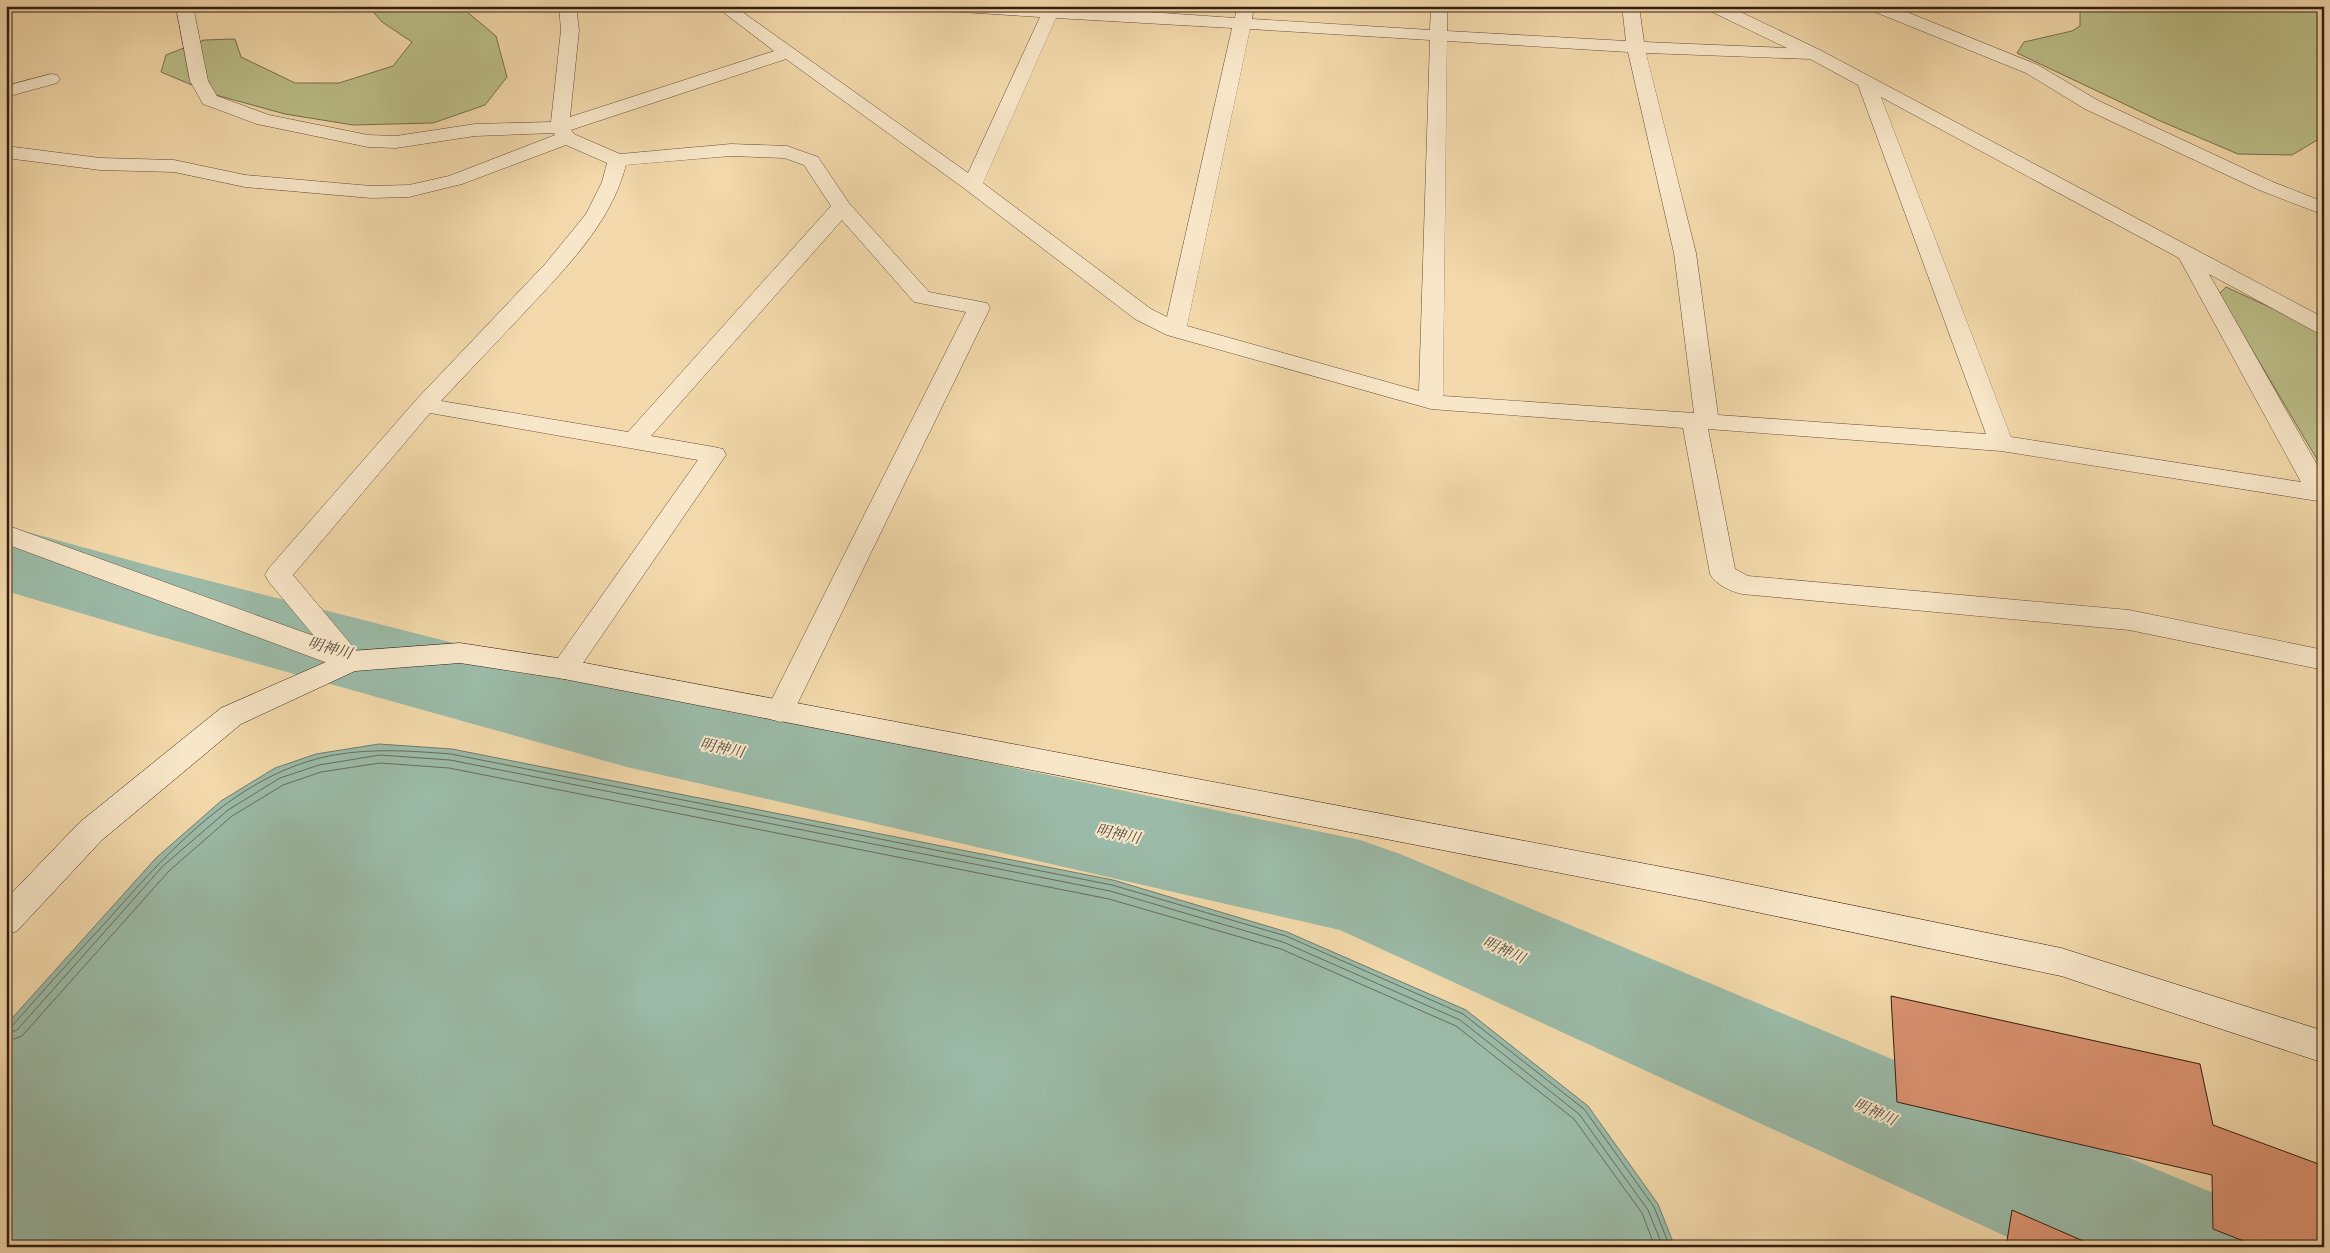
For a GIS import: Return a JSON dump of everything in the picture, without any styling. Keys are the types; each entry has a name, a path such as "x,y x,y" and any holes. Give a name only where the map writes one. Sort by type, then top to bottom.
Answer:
{"street":[{"path":"184,6 199,81 210,100 264,120 368,141 396,142 475,130 563,132 618,160 731,150 788,152 811,161 842,207 922,297 979,308 780,711"},
{"path":"563,132 570,30 567,6"},
{"path":"723,6 972,185 1142,314 1175,330 1431,402 2001,443 2322,493"},
{"path":"946,6 1245,15 1439,36 1814,54"},
{"path":"1431,402 1439,6"},
{"path":"1630,6 1636,46 1684,253 1700,421 1723,574 1742,585 2129,620 2324,660"},
{"path":"1714,6 1814,54 2324,327"},
{"path":"1876,6 2032,69 2092,105 2266,186 2324,210"},
{"path":"972,185 1052,10"},
{"path":"1175,330 1245,15"},
{"path":"6,152 100,164 174,166 245,181 371,192 409,191 455,180 563,132 787,53"},
{"path":"6,92 51,79"},
{"path":"1866,82 2001,443"},
{"path":"351,661 278,575 424,405 560,261 595,216 612,182 618,160"},
{"path":"634,441 842,207"},
{"path":"2186,252 2322,493"},
{"path":"424,405 714,455 564,669"},
{"path":"6,534 351,661"},
{"path":"6,921 90,831 230,716 351,661 460,653 564,669 1699,887 2051,960 2324,1047"}],"green space":[{"path":"368,6 460,6 496,36 507,77 485,105 433,123 353,125 285,114 216,95 161,72 166,55 204,40 235,39 241,57 295,83 339,83 393,66 412,42 382,22"},
{"path":"2080,6 2324,6 2324,136 2292,155 2238,154 2158,120 2017,53 2024,42 2072,31 2080,26"},
{"path":"2226,287 2293,318 2324,335 2324,471 2219,294"}],"water":[{"path":"379,744 452,749 1113,880 1287,932 1466,1010 1588,1106 1658,1204 1675,1247 6,1247 6,1025 156,858 221,801 275,768 316,754"}],"building":[{"path":"1891,996 2200,1064 2213,1125 2324,1166 2324,1247 2259,1247 2213,1229 2212,1175 1897,1102"},
{"path":"2012,1210 2097,1247 2006,1247"}],"waterway":[{"name":"明神川","path":"6,558 151,600 627,727 1360,887 2182,1247"}]}
